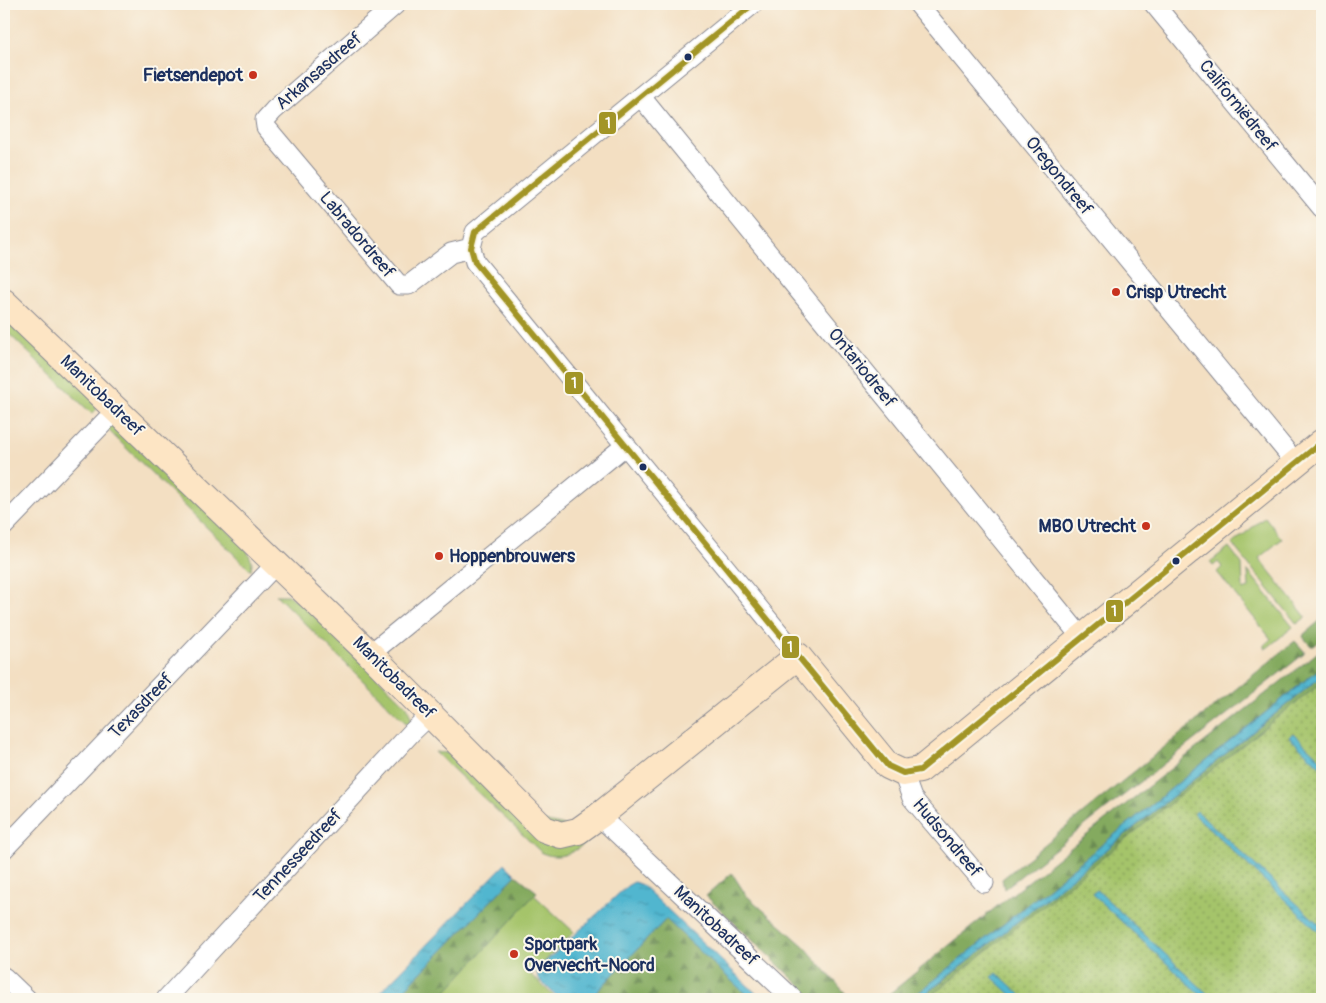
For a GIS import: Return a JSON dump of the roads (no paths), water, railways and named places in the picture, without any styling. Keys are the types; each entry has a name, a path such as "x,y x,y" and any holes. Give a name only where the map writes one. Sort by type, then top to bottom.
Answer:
{"street":[{"name":"Arkansasdreef","path":"265,120 396,4"},
{"path":"753,4 476,232 471,248 475,262 888,766 904,774 920,770 1174,561 1273,484 1322,442"},
{"name":"Oregondreef","path":"918,4 1296,463"},
{"name":"Californiëdreef","path":"1154,4 1322,208"},
{"name":"Ontariodreef","path":"641,97 1082,638"},
{"name":"Labradordreef","path":"265,120 266,127 399,285 409,285 451,253 471,248"},
{"name":"Manitobadreef","path":"4,302 277,563 431,714 544,829 561,835 578,831 599,816 793,999"},
{"path":"4,526 116,410"},
{"path":"370,654 626,445"},
{"name":"Texasdreef","path":"4,849 277,563"},
{"path":"599,816 798,656"},
{"name":"Tennesseedreef","path":"166,999 431,714"},
{"name":"Hudsondreef","path":"904,774 912,798 984,883"},
{"path":"4,977 27,999"}],"water":[{"path":"1322,667 1322,676 987,946 919,999 911,999"},
{"path":"1293,733 1322,761 1322,768 1289,737"},
{"path":"1197,811 1322,927 1322,935 1194,814"},
{"path":"505,864 516,875 395,999 374,999"},
{"path":"634,882 642,885 762,999 751,999 666,919 590,999 560,999 538,979 537,972 540,967 627,886"},
{"path":"1097,890 1213,999 1205,999 1092,894"},
{"path":"997,973 1025,999 1016,999 992,977"}],"place":[{"name":"Fietsendepot","path":"253,75"},
{"name":"Crisp Utrecht","path":"1116,292"},
{"name":"MBO Utrecht","path":"1146,526"},
{"name":"Hoppenbrouwers","path":"439,556"},
{"name":"Sportpark Overvecht-Noord","path":"514,954"}]}
